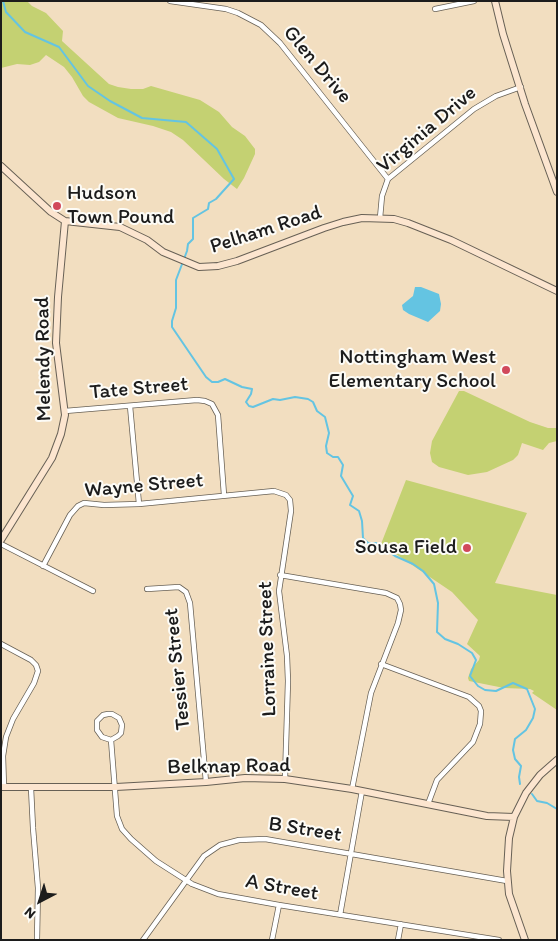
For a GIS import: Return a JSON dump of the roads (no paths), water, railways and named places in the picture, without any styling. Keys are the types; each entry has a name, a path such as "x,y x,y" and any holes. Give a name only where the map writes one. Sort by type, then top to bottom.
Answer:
{"street":[{"name":"Glen Drive","path":"170,1 226,9 261,25 280,43 388,178"},
{"path":"435,10 474,1"},
{"path":"495,1 503,34 557,192"},
{"name":"Virginia Drive","path":"380,218 382,196 388,178 474,109 496,96 521,87"},
{"name":"Pelham Road","path":"1,166 51,212 65,221 120,227 177,259 199,267 218,266 237,261 324,228 362,218 380,218 394,219 434,233 557,291"},
{"name":"Melendy Road","path":"1,542 52,458 61,434 65,411 56,343 65,221"},
{"name":"Tate Street","path":"65,411 205,400 212,404 218,415 224,495"},
{"path":"130,406 138,504"},
{"name":"Wayne Street","path":"43,566 66,520 78,506 84,503 104,505 138,504 274,491 281,493"},
{"name":"Lorraine Street","path":"281,493 286,495 291,506 279,591 288,681 285,779"},
{"path":"1,542 43,566 94,591"},
{"path":"280,575 386,592 397,598 400,604 400,617 370,693 352,788"},
{"name":"Tessier Street","path":"147,589 179,587 186,592 190,603 206,782"},
{"path":"1,644 31,660 38,668 34,684 9,728 2,746 3,787"},
{"path":"381,664 469,698 479,706 481,712 480,724 470,748 437,780 428,804"},
{"path":"108,714 116,715 122,725 118,736 111,740 102,738 96,726 100,718 108,714"},
{"name":"A Street","path":"111,740 117,816 126,834 156,861 208,892 401,924 463,937 499,940"},
{"path":"524,940 512,908 507,881 508,847 514,817 526,793 557,760"},
{"name":"Belknap Road","path":"3,787 116,787 245,778 285,779 352,788 487,816 514,817"},
{"path":"31,788 32,828 38,888 37,940"},
{"path":"340,915 362,791"},
{"name":"B Street","path":"143,940 208,852 220,845 239,840 265,839 507,881"},
{"path":"272,940 279,905"},
{"path":"398,940 401,924"}],"water":[{"path":"415,287 421,287 439,294 440,311 428,322 403,310 402,305 413,296"}],"waterway":[{"path":"3,1 6,12 25,32 59,47 88,86 110,101 142,118 186,122 217,149 234,179 216,199 209,203 208,209 193,218 193,239 188,244 176,280 176,308 172,327 206,377 212,382 225,379 242,387 252,389 246,402 249,406 253,407 273,399 280,400 295,397 308,399 313,402 317,411 325,417 329,433 326,446 327,453 333,457 338,457 343,465 341,476 353,496 350,505 359,511 362,521 363,538 368,543 376,543 395,556 413,564 423,571 434,584 438,603 437,632 445,639 458,644 472,653 476,660 470,676 478,686 485,690 496,691 513,683 527,689 535,709 533,718 526,730 515,739 513,750 515,759 521,766 520,784"},
{"path":"532,794 537,801 547,803 557,809"}],"place":[{"name":"Hudson Town Pound","path":"57,206"},
{"name":"Nottingham West Elementary School","path":"506,370"},
{"name":"Sousa Field","path":"467,548"}]}
